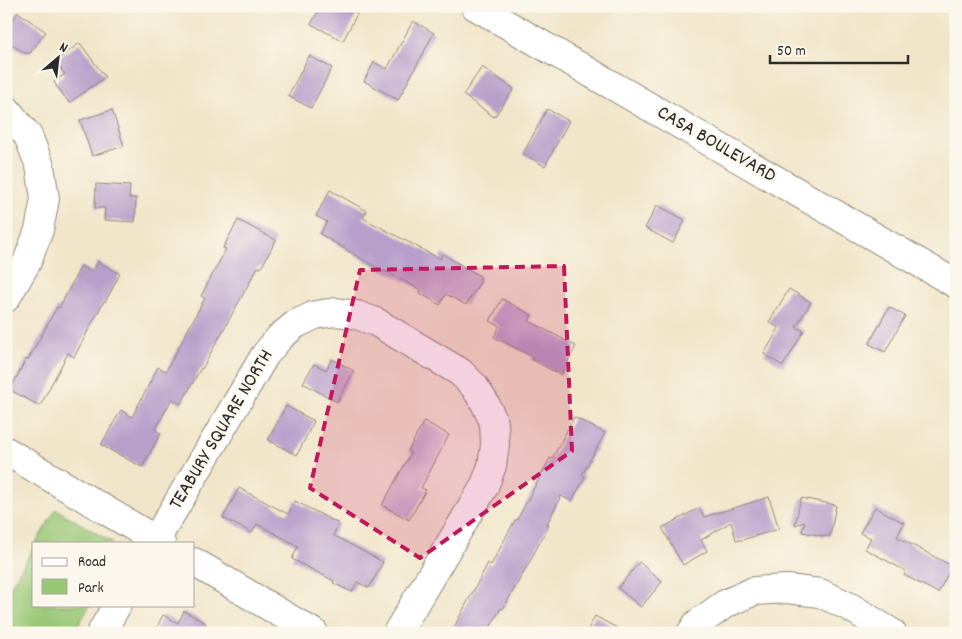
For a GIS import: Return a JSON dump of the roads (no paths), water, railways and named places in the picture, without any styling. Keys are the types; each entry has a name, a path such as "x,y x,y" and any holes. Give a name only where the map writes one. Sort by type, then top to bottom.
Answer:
{"street":[{"name":"CASA BOULEVARD","path":"475,6 956,284"},
{"path":"6,109 28,136 40,166 45,199 39,230 27,262 6,298"},
{"name":"TEABURY SQUARE NORTH","path":"157,542 265,355 280,337 296,324 315,315 336,312 357,315 376,322 460,372 474,386 485,403 494,423 495,445 492,466 484,487 397,633"},
{"path":"6,451 157,542"},
{"path":"195,563 314,633"},
{"path":"690,633 697,624 724,604 754,591 787,589 820,593 850,607 892,633"},
{"path":"101,633 117,606"}]}
